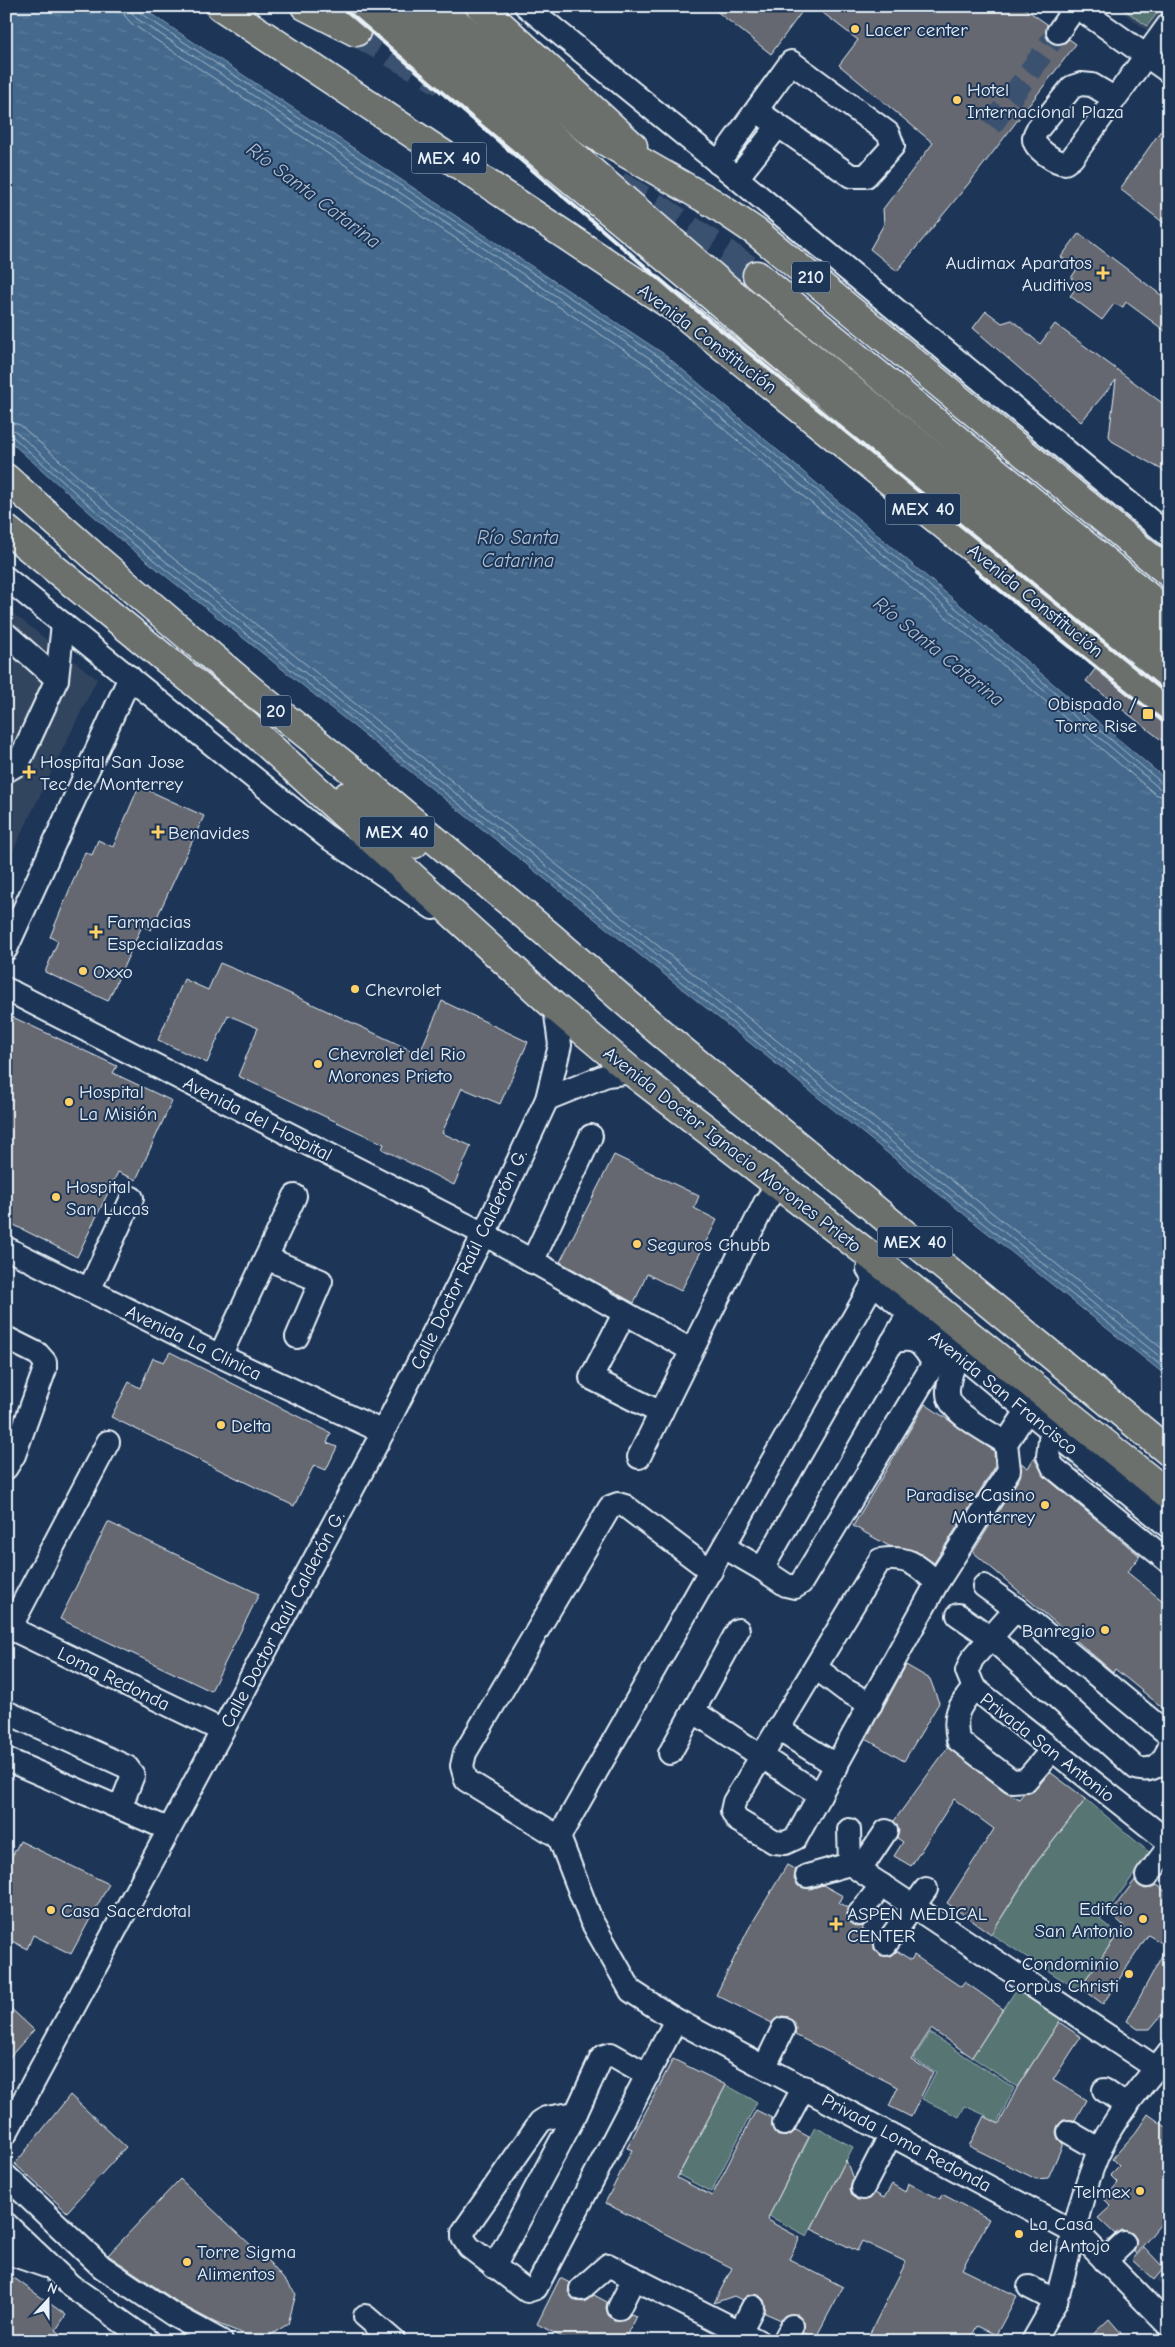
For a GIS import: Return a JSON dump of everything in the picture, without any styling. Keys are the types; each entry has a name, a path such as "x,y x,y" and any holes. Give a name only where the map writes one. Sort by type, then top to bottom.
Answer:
{"main road":[{"name":"Avenida Constitución","path":"220,6 678,310 1169,707"},
{"path":"305,6 356,32"},
{"name":"Avenida Constitución","path":"362,6 721,303 941,491 1169,672"},
{"path":"401,6 726,288 947,467 1169,640"},
{"name":"210","path":"436,6 591,133 658,170 713,203 756,232 1169,573"},
{"path":"480,6 607,120 658,170"},
{"path":"757,275 1169,614"},
{"name":"Avenida Doctor Ignacio Morones Prieto","path":"7,479 96,559 257,695 367,783 551,937 669,1040 1169,1452"},
{"name":"MEX 40","path":"6,530 244,723"},
{"name":"Avenida Doctor Ignacio Morones Prieto","path":"244,723 483,896 551,937"},
{"name":"Avenida Doctor Ignacio Morones Prieto","path":"244,723 555,1007 632,1072 854,1244 887,1284 1169,1495"}],"street":[{"path":"526,6 1169,536"},
{"path":"1058,32 1076,6 1167,69"},
{"path":"1114,98 1169,24"},
{"path":"718,163 791,62 888,133 893,146 866,176 851,176 757,111"},
{"path":"737,178 778,126"},
{"path":"7,580 326,836 490,946"},
{"path":"6,771 18,764 56,679 63,624"},
{"path":"6,634 56,679"},
{"path":"6,949 130,677"},
{"name":"Avenida del Hospital","path":"6,989 484,1234 691,1350"},
{"name":"Calle Doctor Raúl Calderón G.","path":"6,2133 382,1432 484,1234 547,1099 560,1045 555,1007"},
{"path":"547,1099 607,1076 632,1072"},
{"path":"532,1262 592,1136"},
{"path":"640,1457 765,1203 777,1186"},
{"path":"220,1356 295,1196"},
{"path":"89,1290 132,1198"},
{"name":"Avenida La Clinica","path":"6,1248 220,1356 382,1432"},
{"path":"266,1258 322,1281 297,1337"},
{"path":"710,1571 625,1506 618,1504 610,1507 465,1754 462,1766 466,1780 559,1837 863,1305 887,1284"},
{"name":"Avenida San Francisco","path":"887,1284 909,1313 1051,1432 1169,1527"},
{"path":"762,1569 909,1313"},
{"path":"624,1314 591,1378 661,1413"},
{"path":"6,1338 38,1354 45,1362 45,1369 32,1406 10,1461"},
{"path":"892,1342 912,1339 923,1347 934,1364"},
{"path":"724,1547 786,1585 795,1587 801,1583 934,1364 951,1349"},
{"path":"951,1349 949,1402 960,1413 1006,1443"},
{"path":"937,1583 908,1560 893,1558 880,1560 734,1802 732,1810 737,1820 774,1842 785,1843 796,1838 937,1583 1010,1470 1006,1443 1027,1411"},
{"path":"1051,1432 1048,1456 1053,1467 1169,1562"},
{"path":"8,1627 108,1442"},
{"path":"984,1586 1016,1609 1169,1736"},
{"path":"990,1637 1016,1609"},
{"path":"958,1615 990,1637 1136,1768 1146,1770 1155,1768 1165,1757 1169,1748"},
{"name":"Loma Redonda","path":"8,1627 222,1730"},
{"path":"670,1753 738,1630"},
{"name":"Privada San Antonio","path":"990,1637 972,1659 967,1672 974,1688 1169,1842"},
{"path":"816,1668 845,1690 871,1704"},
{"path":"974,1688 958,1709 956,1730 958,1740 1012,1781 1026,1780 1052,1750"},
{"path":"693,1711 820,1795"},
{"path":"6,1712 127,1767 133,1775 120,1808"},
{"path":"778,1729 837,1766"},
{"path":"6,1759 168,1829"},
{"path":"849,1830 855,1867 865,1903 920,1898 1163,2060 1127,2106 1111,2143 1087,2184 1056,2301 1041,2338"},
{"path":"807,1876 855,1867 879,1835"},
{"name":"Privada Loma Redonda","path":"559,1837 591,1920 631,1990 676,2020 804,2086 1074,2233 1105,2261 1169,2326"},
{"path":"1147,1876 1169,1847"},
{"path":"886,1944 920,1898"},
{"path":"576,2113 546,2118 540,2122 466,2227 463,2238 465,2243 523,2289 531,2291 536,2288 676,2020"},
{"path":"765,2066 784,2029"},
{"path":"494,2267 576,2113 604,2056 611,2054 648,2075"},
{"path":"784,2124 804,2086"},
{"path":"1104,2090 1127,2106"},
{"path":"1069,2132 1111,2143"},
{"path":"864,2188 891,2134"},
{"path":"6,2176 102,2267 176,2316 221,2341"},
{"path":"6,2224 70,2284 150,2341"},
{"path":"1105,2261 1124,2243"},
{"path":"6,2249 14,2255 53,2268"},
{"path":"581,2289 608,2265 630,2276 670,2308 749,2337 753,2307"},
{"path":"619,2308 630,2276"},
{"path":"1029,2286 1056,2301"},
{"path":"365,2316 394,2341"}],"shaded area":[{"path":"1114,6 1169,6 1169,24 1148,31"},
{"name":"Hospital San Jose Tec de Monterrey","path":"6,608 97,679 6,865"},
{"path":"1163,2273 1169,2278 1169,2293 1156,2280"}],"green space":[{"path":"1119,6 1163,6 1147,26"},
{"path":"1086,1799 1150,1853 1100,1920 1118,1934 1078,1990 991,1934 1038,1861"},
{"path":"1016,1990 1061,2019 1017,2087 972,2057"},
{"path":"930,2033 1014,2088 993,2132 982,2126 987,2116 965,2106 959,2117 922,2099 936,2072 913,2059"},
{"path":"726,2085 757,2102 711,2192 679,2175"},
{"path":"815,2127 853,2147 807,2236 769,2216"}],"water":[{"name":"Río Santa Catarina","path":"6,6 139,6 664,354 1169,782 1169,1378 122,541 6,438"}],"building":[{"path":"710,6 806,6 771,54"},
{"name":"Hotel Internacional Plaza","path":"814,6 1021,6 1047,24 1046,37 1051,43 1063,44 1069,39 1076,44 974,177 897,271 870,249 884,224 883,209 933,143 839,65 858,40"},
{"path":"1169,119 1169,227 1120,189"},
{"name":"Audimax Aparatos Auditivos","path":"1079,233 1169,301 1169,334 1126,302 1123,307 1114,304 1102,320 1070,296 1079,284 1071,278 1077,269 1061,257"},
{"path":"986,311 1002,323 1012,320 1040,344 1055,324 1169,408 1169,474 1112,441 1109,436 1116,380 1081,422 973,328"},
{"path":"1096,668 1159,719 1169,722 1169,746 1086,681"},
{"path":"139,786 204,816 151,930 142,926 108,1001 45,972 58,941 50,937 85,852 92,855 98,840 113,847"},
{"path":"220,963 263,981 419,1054 442,1001 528,1042 500,1104 462,1088 442,1133 471,1146 454,1185 382,1149 384,1144 238,1076 258,1028 228,1015 207,1063 158,1040 184,979 208,990"},
{"path":"6,1014 117,1066 113,1073 172,1101 136,1180 118,1172 77,1257 6,1221"},
{"name":"Seguros Chubb","path":"614,1155 699,1196 694,1208 717,1220 681,1291 647,1274 634,1303 560,1262"},
{"name":"Delta","path":"170,1352 331,1433 327,1443 337,1447 326,1470 314,1465 294,1506 111,1417 129,1382 140,1388 153,1358 164,1362"},
{"path":"925,1404 994,1451 995,1467 934,1563 916,1551 889,1546 853,1526"},
{"name":"Paradise Casino Monterrey","path":"1034,1458 1045,1477 1140,1556 1127,1572 1169,1606 1169,1713 1115,1669 1113,1672 973,1552 1020,1477 1021,1463 1028,1468"},
{"path":"108,1522 259,1594 211,1691 60,1619"},
{"path":"906,1665 930,1679 939,1703 904,1761 866,1739"},
{"path":"948,1747 1004,1791 1019,1799 1024,1793 1036,1789 1050,1772 1086,1799 1035,1864 991,1934 947,1903 994,1829 954,1799 911,1866 894,1856 903,1842 897,1838 899,1831 894,1821"},
{"name":"Casa Sacerdotal","path":"20,1841 109,1884 71,1954 33,1935 27,1949 6,1938 6,1868"},
{"path":"787,1865 796,1870 794,1879 798,1886 810,1889 823,1885 843,1896 839,1903 848,1908 847,1919 857,1927 864,1926 862,1929 875,1937 874,1949 879,1955 891,1956 897,1951 911,1960 914,1955 961,1987 965,1982 1003,2009 972,2057 931,2029 911,2060 933,2072 911,2117 889,2106 898,2087 795,2035 796,2028 789,2017 782,2016 772,2023 716,1995 748,1930"},
{"path":"1135,1880 1139,1886 1145,1889 1157,1885 1169,1894 1169,2006 1150,2029 1138,2029 1127,2021 1167,1946 1148,1935 1103,2004 1080,1987 1124,1926 1110,1913"},
{"path":"6,2004 34,2030 6,2061"},
{"path":"1059,2022 1081,2037 1053,2080 1086,2100 1075,2120 1063,2120 1058,2125 1056,2132 1058,2139 1063,2144 1048,2178 1036,2179 969,2146 984,2116 999,2124 1018,2086"},
{"path":"673,2059 726,2085 677,2178 712,2196 756,2110 772,2118 773,2130 778,2136 790,2135 796,2130 809,2137 767,2220 800,2238 789,2259 843,2287 815,2339 803,2332 805,2326 798,2314 786,2315 781,2320 765,2313 764,2300 759,2295 752,2294 742,2300 734,2296 714,2303 732,2268 605,2203 632,2150 627,2148"},
{"path":"70,2095 126,2147 67,2212 15,2164"},
{"name":"Telmex","path":"1148,2114 1169,2129 1169,2214 1136,2254 1134,2252 1137,2240 1133,2234 1121,2230 1115,2234 1098,2218 1111,2206 1104,2199 1118,2183 1110,2175 1119,2166 1112,2159 1136,2132"},
{"path":"846,2160 853,2179 850,2189 852,2195 857,2200 870,2199 875,2193 884,2198 892,2184 905,2192 908,2183 940,2199 942,2194 989,2219 962,2269 1017,2296 996,2335 977,2326 969,2341 866,2341 906,2262 862,2241 857,2251 811,2229"},
{"name":"Torre Sigma Alimentos","path":"180,2179 270,2263 296,2294 288,2324 261,2341 214,2322 182,2305 108,2255"},
{"path":"1144,2247 1164,2268 1154,2280 1132,2260"},
{"path":"14,2278 66,2315 56,2330 71,2341 6,2341 6,2288"},
{"path":"560,2278 570,2283 568,2292 576,2301 584,2302 594,2295 607,2302 608,2315 614,2320 626,2319 631,2314 636,2316 624,2341 569,2341 537,2324"},
{"path":"1109,2319 1128,2341 1086,2341"}],"tunnel":[{"path":"356,32 442,82"},
{"path":"991,126 1058,32"},
{"path":"618,185 663,211 757,275"}],"railway":[{"path":"341,6 683,299 1169,695"},
{"path":"976,571 1169,726"}],"place":[{"name":"Lacer center","path":"855,29"},
{"name":"Hotel Internacional Plaza","path":"957,100"},
{"name":"Audimax Aparatos Auditivos","path":"1103,273"},
{"name":"Obispado / Torre Rise","path":"1148,714"},
{"name":"Hospital San Jose Tec de Monterrey","path":"29,772"},
{"name":"Benavides","path":"158,832"},
{"name":"Farmacias Especializadas","path":"96,932"},
{"name":"Oxxo","path":"83,971"},
{"name":"Chevrolet","path":"355,989"},
{"name":"Chevrolet del Rio Morones Prieto","path":"318,1064"},
{"name":"Hospital La Misión","path":"69,1102"},
{"name":"Hospital San Lucas","path":"56,1197"},
{"name":"Seguros Chubb","path":"637,1244"},
{"name":"Delta","path":"221,1425"},
{"name":"Paradise Casino Monterrey","path":"1045,1505"},
{"name":"Banregio","path":"1105,1630"},
{"name":"Casa Sacerdotal","path":"51,1910"},
{"name":"Edifcio San Antonio","path":"1143,1919"},
{"name":"ASPEN MEDICAL CENTER","path":"836,1924"},
{"name":"Condominio Corpus Christi","path":"1129,1974"},
{"name":"Telmex","path":"1140,2191"},
{"name":"La Casa del Antojo","path":"1019,2234"},
{"name":"Torre Sigma Alimentos","path":"187,2262"}]}
